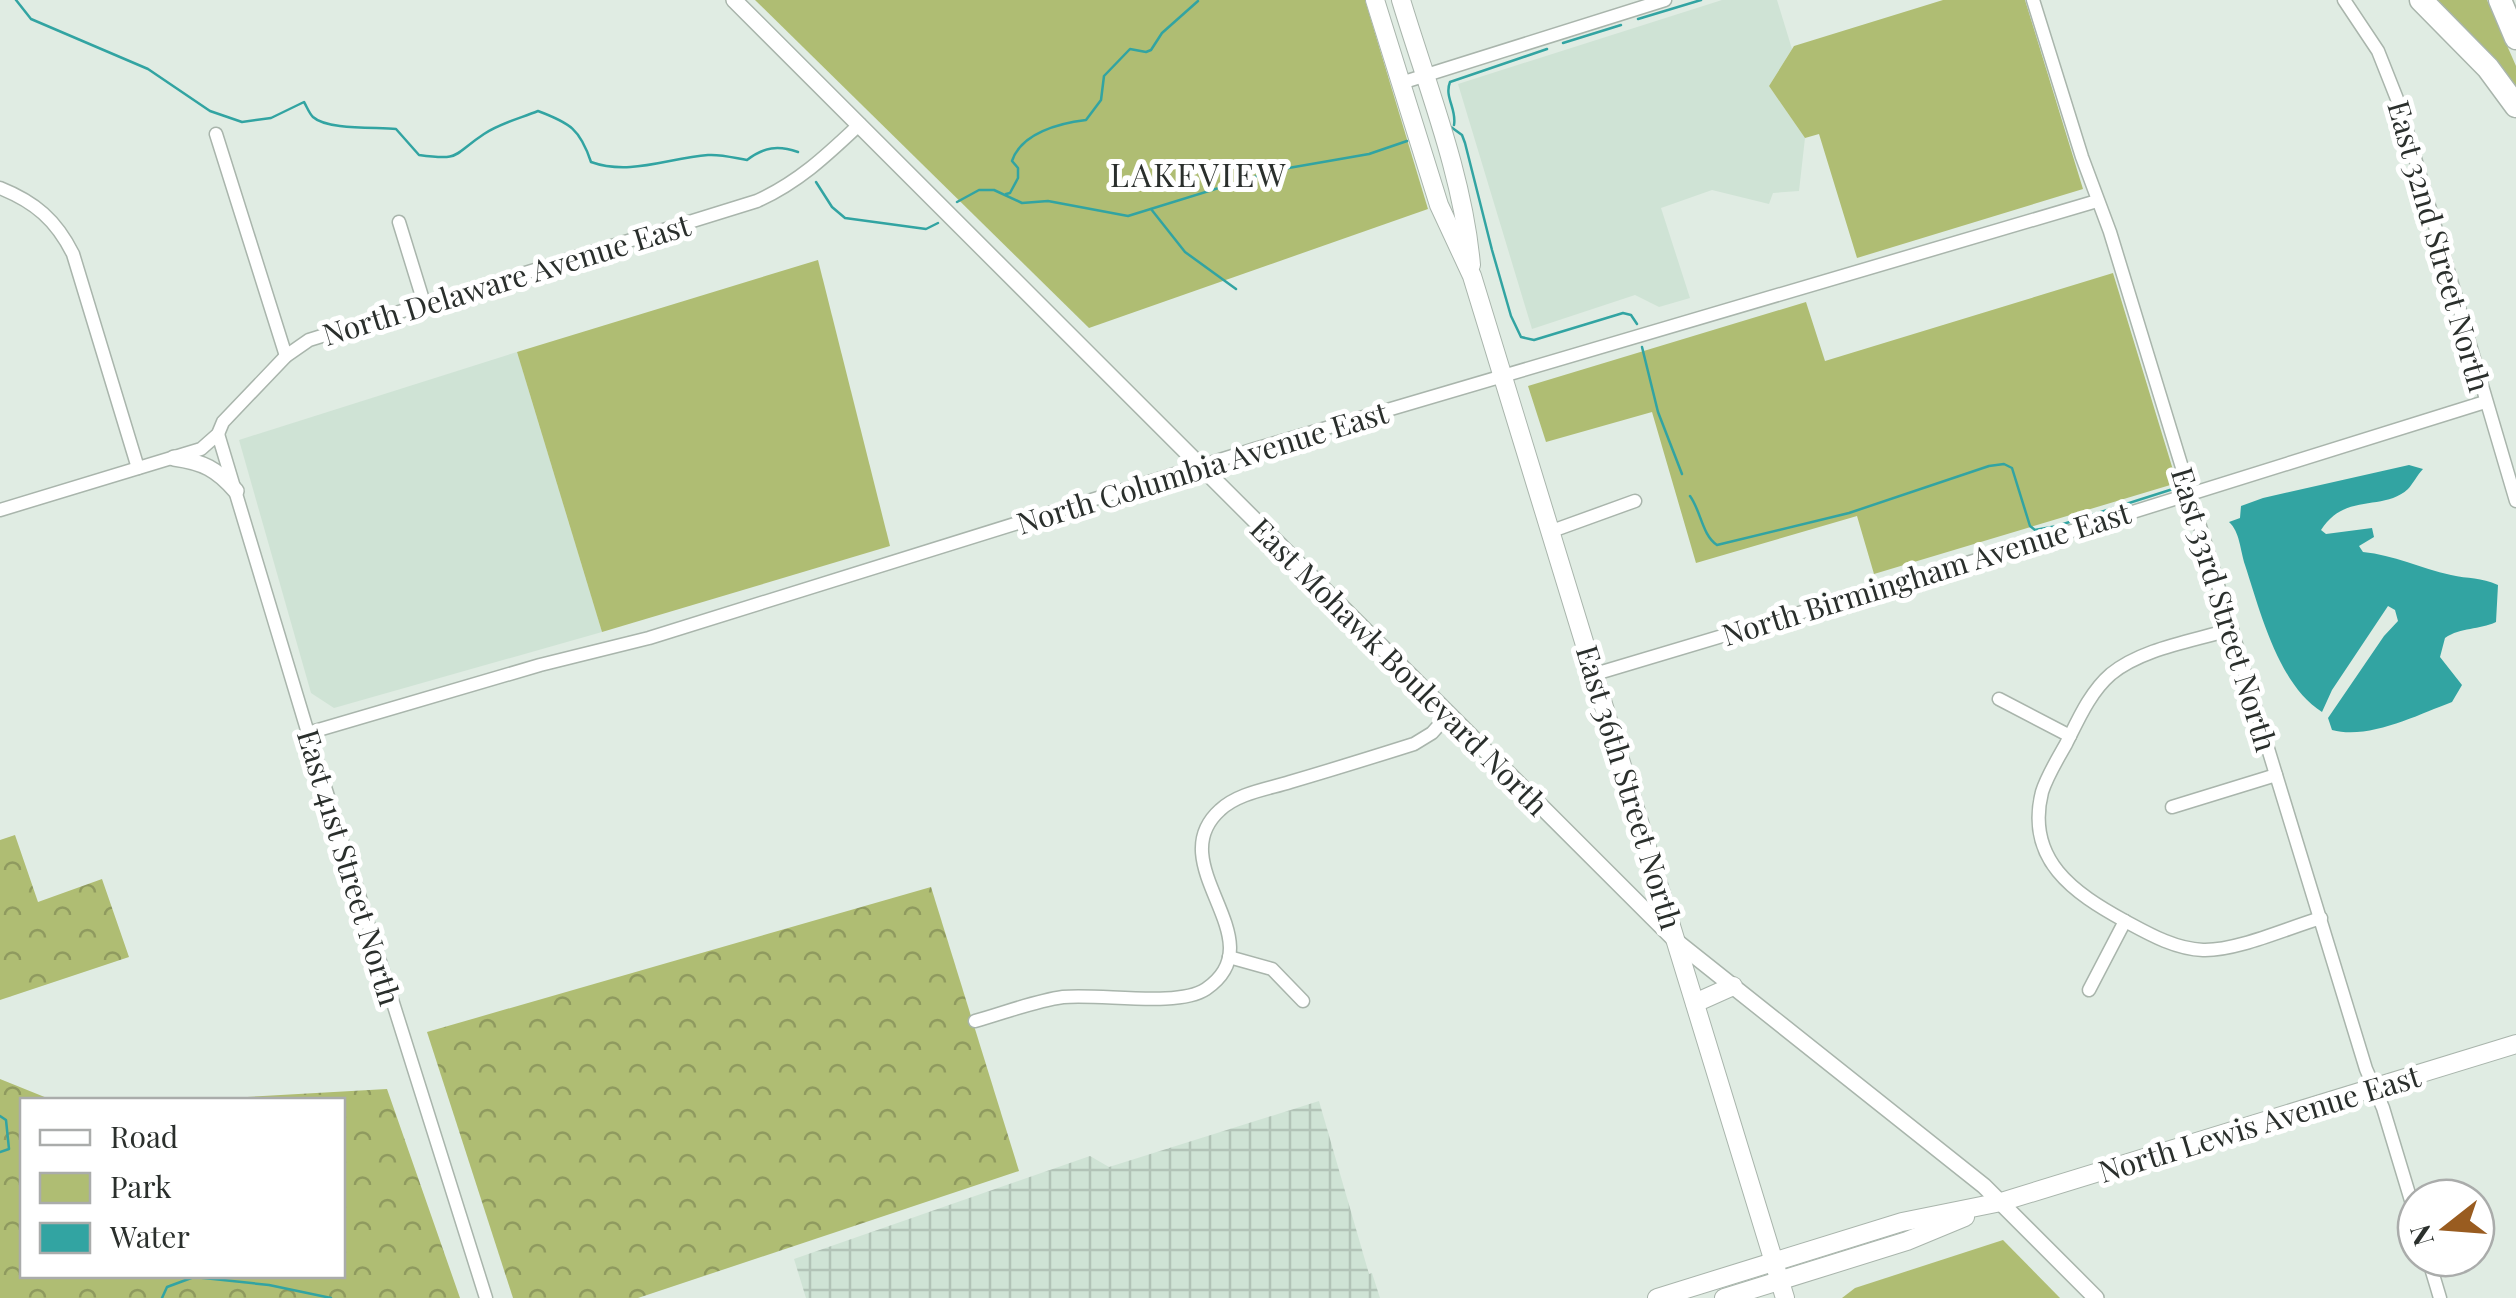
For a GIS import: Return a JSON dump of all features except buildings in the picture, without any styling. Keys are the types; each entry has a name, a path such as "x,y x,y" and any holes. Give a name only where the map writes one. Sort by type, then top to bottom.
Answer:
{"highway":[{"path":"2421,0 2478,58 2516,106"},
{"path":"2500,0 2516,38"}],"main road":[{"name":"East 36th Street North","path":"1375,0 1440,204 1472,276 1782,1290"},
{"name":"East 36th Street North","path":"1401,0 1468,232 1472,276"},
{"path":"1695,1003 1733,986"},
{"name":"North Lewis Avenue East","path":"1724,1298 1782,1290 2001,1202 2516,1044"},
{"name":"North Lewis Avenue East","path":"1657,1298 1902,1222 2001,1202"}],"street":[{"name":"East Mohawk Boulevard North","path":"734,0 1676,941 2001,1202 2096,1298"},
{"path":"1401,83 1665,0"},
{"name":"East 33rd Street North","path":"2034,0 2110,232 2366,1069 2403,1178"},
{"name":"East 32nd Street North","path":"2344,0 2378,50 2399,104 2516,501"},
{"name":"North Delaware Avenue East","path":"0,508 201,449 286,356 327,333 782,190 810,171 860,124"},
{"path":"216,134 286,356"},
{"path":"0,188 35,204 57,226 74,254 138,468"},
{"name":"North Columbia Avenue East","path":"308,734 666,632 1200,466 2097,201"},
{"path":"399,222 424,303"},
{"name":"North Birmingham Avenue East","path":"1595,674 2485,402"},
{"name":"East 41st Street North","path":"218,434 486,1298"},
{"path":"174,458 208,464 236,491"},
{"path":"1552,532 1635,501"},
{"path":"2232,629 2138,659 2119,668 2099,686 2042,794 2042,840 2054,868 2072,889 2178,946 2203,950 2224,947 2321,918"},
{"path":"1999,699 2070,736"},
{"path":"975,1021 1066,996 1192,996 1210,986 1229,957 1228,926 1202,863 1203,838 1213,817 1239,798 1419,742 1448,715"},
{"path":"2172,806 2276,774"},
{"path":"2089,990 2126,921"},
{"path":"1229,957 1272,969 1303,1001"}],"shaded area":[{"path":"1722,0 1777,0 1792,49 1769,86 1805,138 1799,191 1773,193 1769,204 1712,190 1661,208 1690,298 1659,307 1635,295 1532,329 1458,84"},
{"path":"517,352 602,632 334,708 311,693 239,440"},
{"path":"1319,1101 1369,1274 1372,1273 1380,1298 806,1298 794,1259 1090,1156 1109,1167"}],"green space":[{"path":"755,0 1365,0 1428,209 1089,328"},
{"path":"1943,0 2025,0 2083,189 1857,258 1819,134 1805,138 1769,86 1794,46"},
{"path":"2429,0 2487,0 2516,66 2516,97"},
{"path":"818,260 890,546 602,632 517,352"},
{"path":"2113,273 2177,483 1874,574 1857,516 1696,563 1652,412 1546,442 1528,386 1806,302 1825,361"},
{"path":"15,835 38,902 102,879 129,957 0,1000 0,840"},
{"path":"931,887 1019,1171 638,1298 513,1298 427,1032"},
{"path":"0,1079 47,1098 20,1098 20,1278 345,1278 345,1098 228,1098 387,1089 460,1298 0,1298"},
{"path":"2003,1240 2060,1298 1842,1298 1855,1288"}],"water":[{"path":"2409,465 2423,469 2408,489 2387,500 2341,511 2321,530 2326,534 2372,528 2374,537 2359,546 2363,552 2498,585 2496,622 2445,638 2440,657 2462,685 2452,702 2377,729 2332,730 2328,718 2398,621 2395,610 2388,606 2332,690 2322,712 2294,685 2273,646 2238,536 2229,522 2240,518 2241,506 2263,498"}],"waterway":[{"path":"16,0 31,19 148,69 210,111 242,122 271,118 304,102 320,121 396,129 419,155 450,157 497,127 538,111 572,129 583,142 591,162 606,166 635,167 708,155 747,160 759,152 778,148 798,152"},
{"path":"1638,19 1701,0"},
{"path":"1006,194 1018,178 1018,168 1012,161 1024,143 1054,127 1086,120 1101,100 1104,76 1130,49 1151,50 1162,33 1198,1"},
{"path":"1563,43 1621,25"},
{"path":"1454,125 1450,82 1547,49"},
{"path":"1451,127 1462,135 1465,143 1511,316 1521,337 1534,340 1623,313 1631,315 1637,324"},
{"path":"957,202 979,190 994,190 1022,203 1048,201 1128,216 1277,170 1369,154 1407,141"},
{"path":"816,182 832,207 845,218 926,229 938,223"},
{"path":"1151,209 1185,252 1236,289"},
{"path":"1642,347 1658,412 1682,474"},
{"path":"1690,496 1708,535 1717,545 1849,513 2004,464 2012,468 2030,526 2035,530 2173,489"},
{"path":"0,1116 6,1120 9,1149 0,1152"},
{"path":"162,1298 167,1287 191,1278"},
{"path":"203,1278 269,1285 331,1298"}],"district":[{"name":"LAKEVIEW","path":"1199,173"}]}
